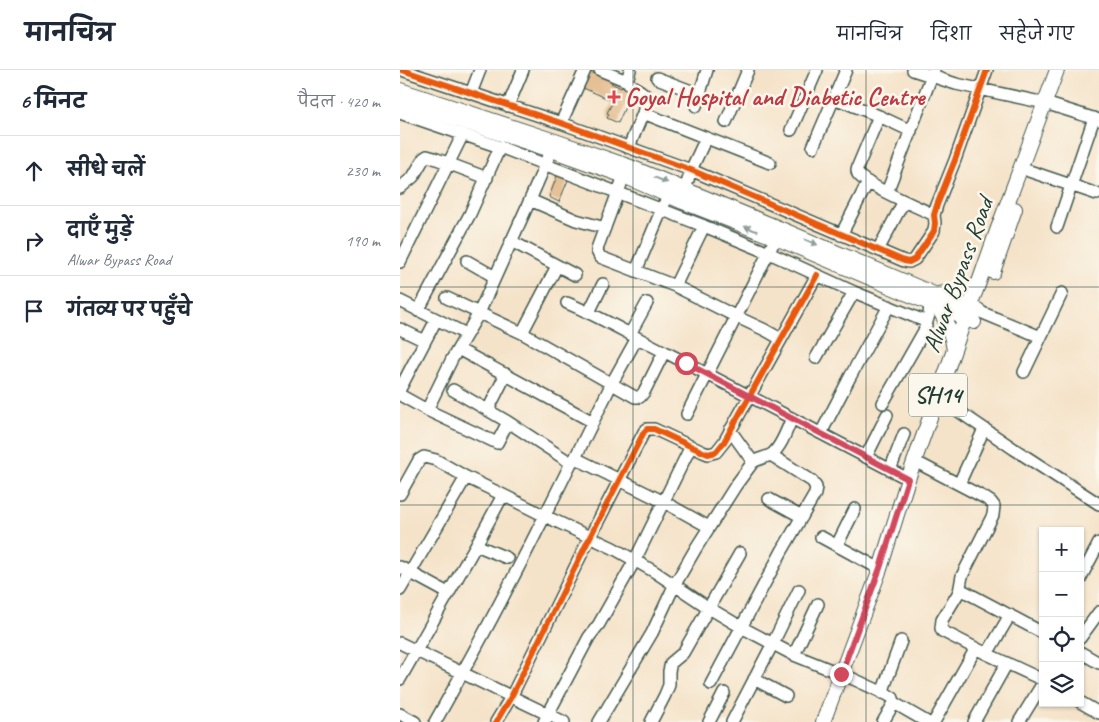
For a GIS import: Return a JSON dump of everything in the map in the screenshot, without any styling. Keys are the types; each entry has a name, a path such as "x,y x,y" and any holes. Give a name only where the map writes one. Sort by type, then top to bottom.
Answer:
{"main road":[{"name":"Alwar Bypass Road","path":"823,722 845,676 908,479 954,350 972,314 1029,171 1057,70"},
{"name":"Alwar Bypass Road","path":"972,314 978,285 1000,222 1049,104 1066,70"},
{"path":"400,90 553,146 685,190 779,234 933,301 972,314"},
{"path":"401,113 553,146"},
{"path":"626,171 667,196 779,234"},
{"path":"933,301 947,294 978,285"},
{"path":"933,301 951,331 954,350"},
{"name":"SH14","path":"832,722 845,676 887,573 922,465 945,402 972,314"}],"street":[{"path":"402,70 430,74 471,93 691,170 904,261 915,259 934,230 934,215 937,205 987,70"},
{"path":"471,93 480,70"},
{"path":"508,106 523,70"},
{"path":"561,123 585,70"},
{"path":"600,70 629,75 629,84 645,94 647,98 629,147"},
{"path":"696,106 707,70"},
{"path":"726,122 748,70"},
{"path":"791,130 817,70"},
{"path":"813,147 846,70"},
{"path":"913,70 932,73 980,90 1049,104 1096,119 1057,226"},
{"path":"887,192 932,73"},
{"path":"657,78 699,94"},
{"path":"834,98 910,131"},
{"path":"401,113 500,147 704,226 927,322"},
{"path":"643,113 770,163"},
{"path":"879,116 857,170 861,177 868,182 934,215"},
{"path":"400,262 463,134"},
{"path":"685,190 691,170 706,138"},
{"path":"428,410 458,348 479,313 553,146"},
{"path":"418,311 470,214 500,147"},
{"path":"400,188 414,177 427,156 486,178"},
{"path":"626,171 598,246 598,254 604,259 675,286 781,339"},
{"path":"1029,171 1097,194"},
{"path":"841,235 868,182"},
{"path":"636,271 667,196"},
{"path":"530,200 576,220 605,228"},
{"path":"878,250 904,201"},
{"path":"675,286 704,226"},
{"path":"687,414 779,234"},
{"path":"511,241 575,275"},
{"path":"467,261 495,277"},
{"path":"522,333 557,266"},
{"path":"496,722 511,698 590,537 640,439 647,429 654,429 708,454 713,453 719,448 817,275"},
{"path":"589,312 603,284"},
{"path":"816,358 854,292"},
{"path":"1024,372 1062,292"},
{"path":"447,298 522,333 638,398 648,385 664,352"},
{"path":"400,301 466,334"},
{"path":"884,403 924,331 933,301"},
{"path":"566,303 589,312 908,479"},
{"path":"435,722 462,674 593,422 634,336 647,303"},
{"path":"821,433 889,306"},
{"path":"972,314 1041,337"},
{"path":"400,389 436,320"},
{"path":"400,329 425,341"},
{"path":"458,348 593,422"},
{"path":"488,410 506,374"},
{"path":"453,390 573,460 664,502 709,527"},
{"path":"400,395 497,443 508,422"},
{"path":"945,402 1099,504"},
{"path":"866,457 887,415"},
{"path":"599,722 652,633 674,586 709,527 753,462 759,458 771,455 776,450 792,418"},
{"path":"959,484 984,428"},
{"path":"730,430 753,462"},
{"path":"890,470 904,434"},
{"path":"546,718 589,637 599,624 635,560 691,446"},
{"path":"711,684 789,537 815,494 815,484 771,455"},
{"path":"400,494 420,460 424,457 436,460 466,477 635,560 709,608 772,645 888,695 894,703 927,722"},
{"path":"922,465 991,502 994,506 994,510 962,576 958,596 942,620 940,628 942,631 987,654 1039,678"},
{"path":"400,590 405,570 466,477"},
{"path":"400,678 503,494"},
{"path":"769,499 802,516"},
{"path":"837,545 855,509"},
{"path":"821,537 880,568"},
{"path":"1084,572 1099,543"},
{"path":"476,545 506,558"},
{"path":"651,722 669,686 669,672 672,663 683,653 740,553"},
{"path":"405,570 448,593"},
{"path":"960,589 1039,631"},
{"path":"732,722 799,590"},
{"path":"794,655 818,604"},
{"path":"1084,633 1099,612"},
{"path":"987,654 1010,615"},
{"path":"882,693 901,641"},
{"path":"400,643 511,698 546,718 564,722"},
{"path":"934,722 976,648"},
{"path":"1084,654 1099,662"},
{"path":"974,722 1007,663"},
{"path":"754,679 786,696"},
{"path":"1020,722 1039,691"},
{"path":"709,722 724,693"},
{"path":"883,722 894,703"},
{"path":"1084,704 1099,713"},
{"path":"400,714 416,722"}],"building":[{"path":"588,71 600,76 601,73 612,81 611,83 621,88 623,84 633,89 618,123 607,118 609,114 607,113 613,101 581,87"},
{"path":"557,176 568,180 559,202 549,197"}],"cycle path":[{"path":"402,70 561,123 691,170 909,262 915,259 934,231 934,215 937,205 987,70"},
{"path":"496,722 511,697 644,432 647,429 654,429 708,454 716,452 724,442 817,275"}],"place":[{"name":"Goyal Hospital and Diabetic Centre","path":"614,97"}],"route":[{"path":"686,363 908,479 880,568 841,674"}]}
